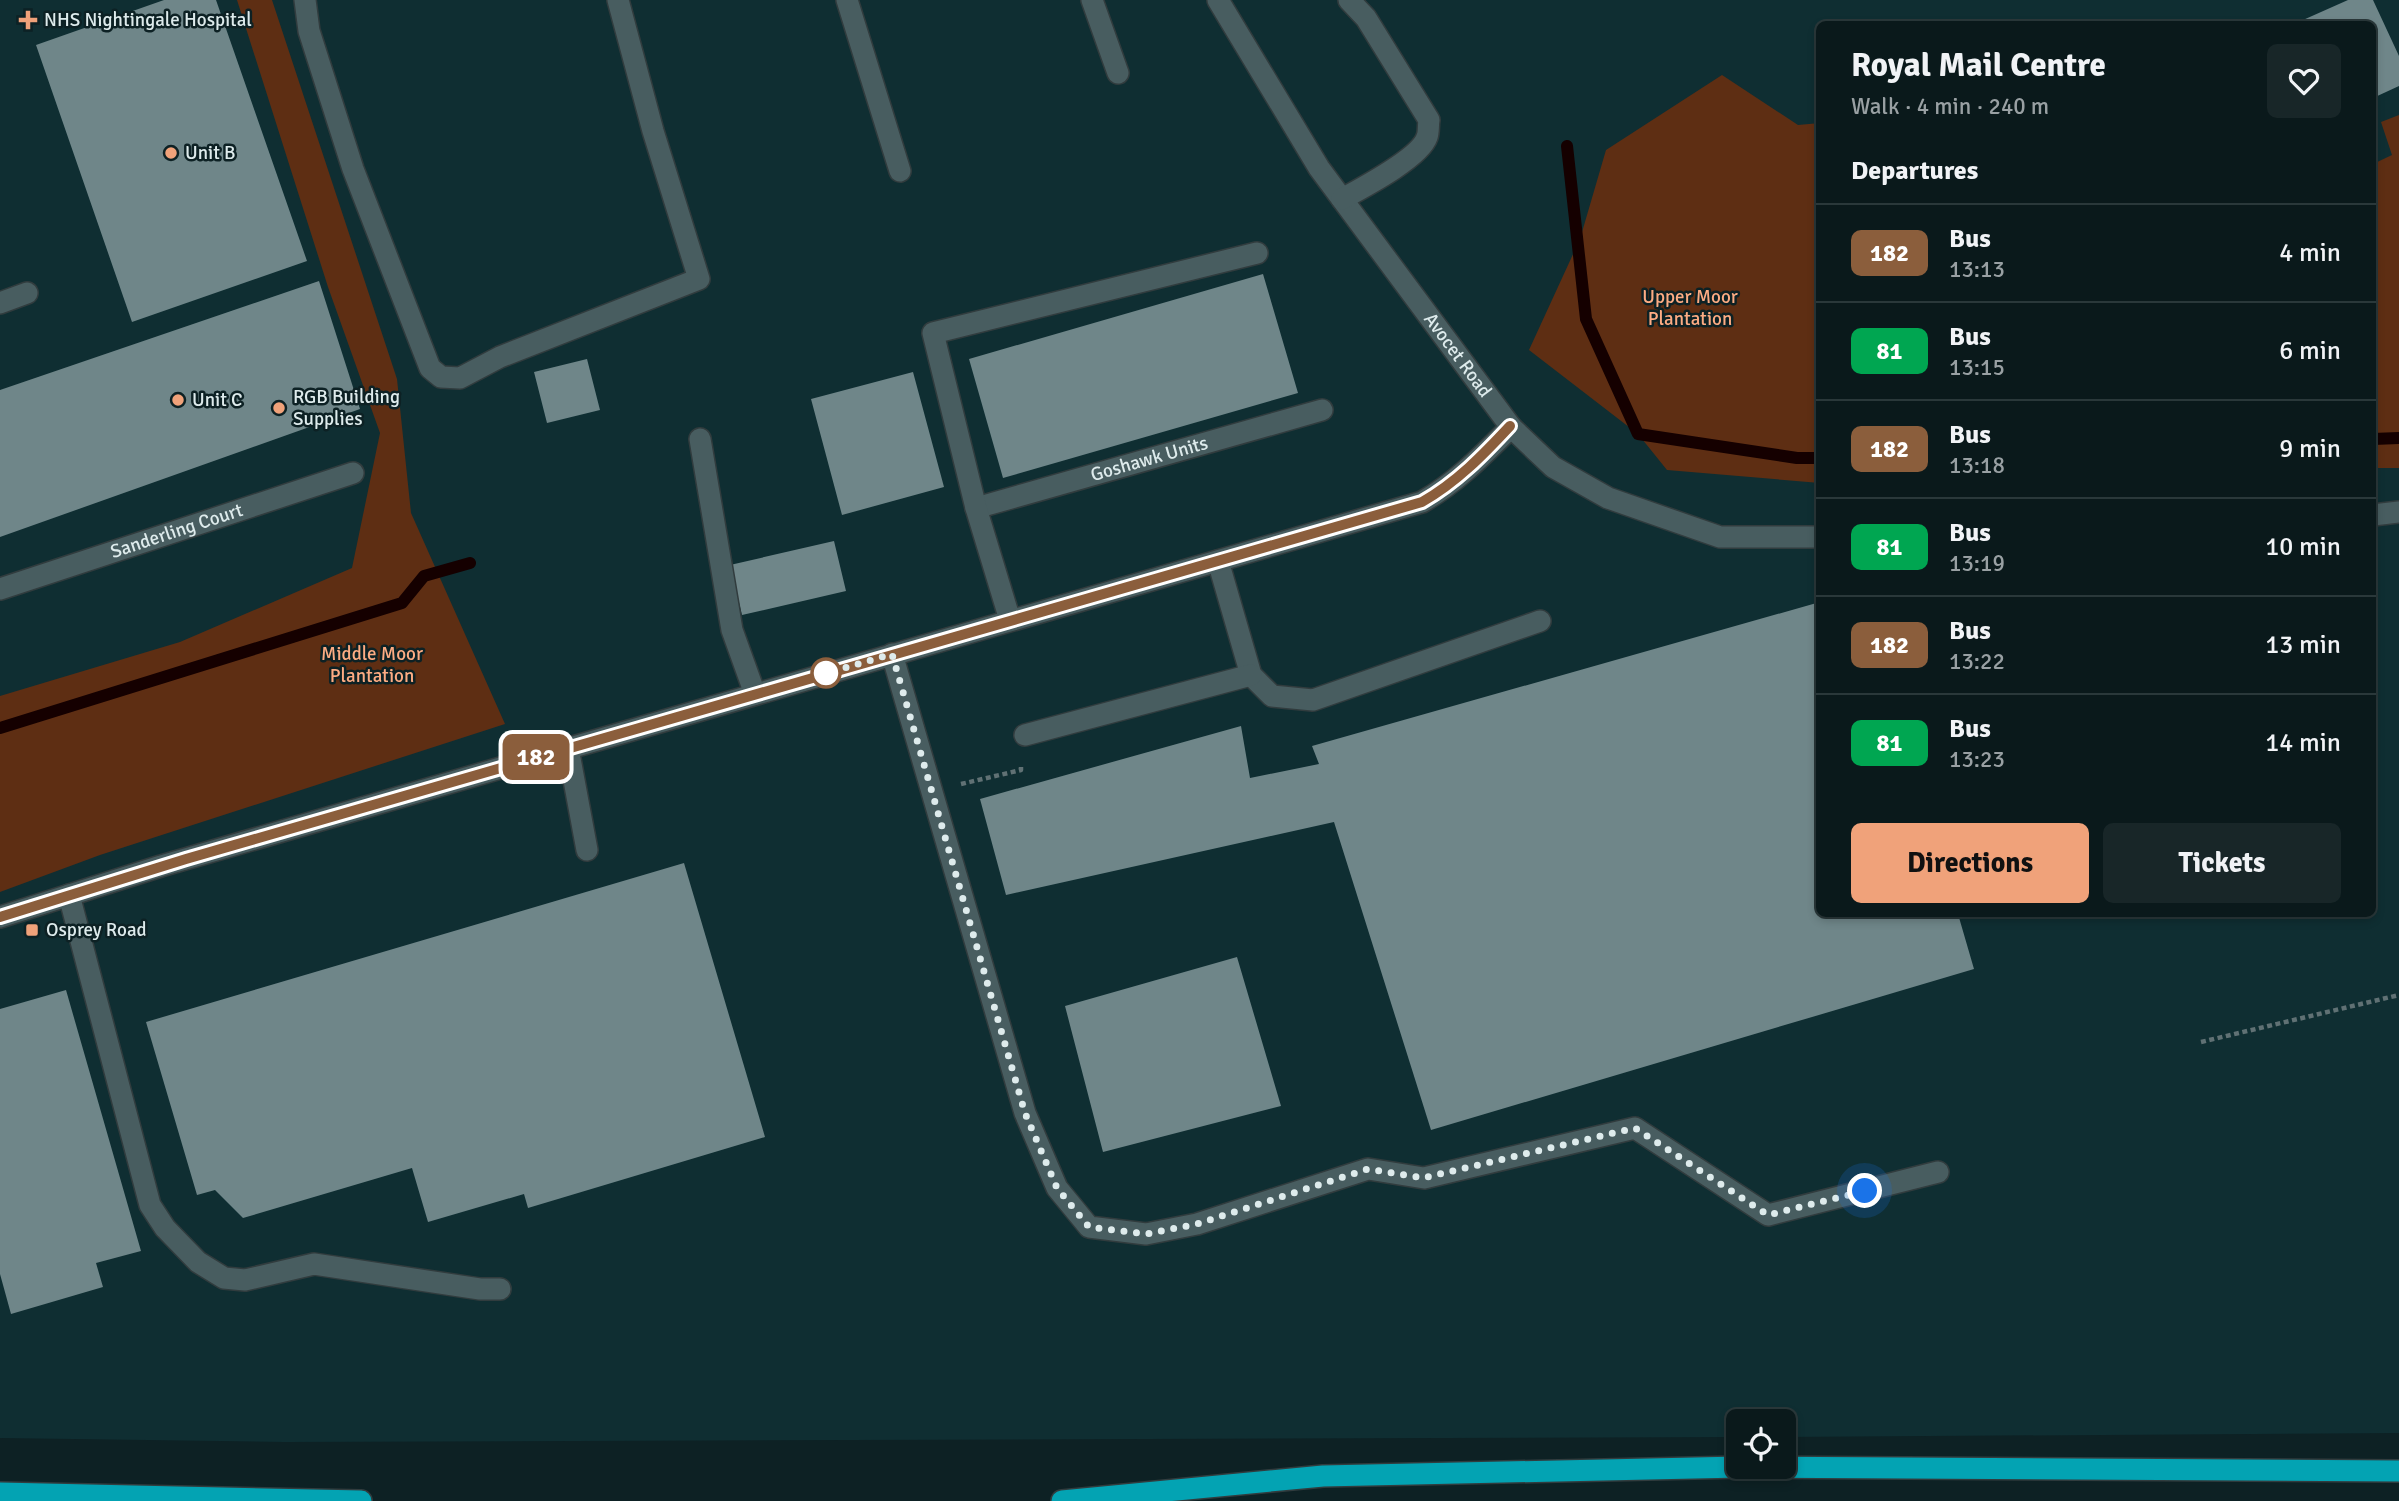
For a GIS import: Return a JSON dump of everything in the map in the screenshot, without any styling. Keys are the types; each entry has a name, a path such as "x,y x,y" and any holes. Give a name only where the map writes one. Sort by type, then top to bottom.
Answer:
{"highway":[{"path":"1062,1501 1323,1476 1365,1475 1740,1467 2399,1471"},
{"path":"0,1493 361,1501"}],"street":[{"path":"305,0 310,32 353,169 430,368 441,377 460,378 500,357 699,279 653,131 618,0"},
{"path":"847,0 900,171"},
{"path":"1092,0 1118,73"},
{"name":"Avocet Road","path":"1218,0 1319,168 1510,426 1553,467 1608,498 1720,537 1816,537"},
{"path":"1342,199 1399,165 1412,154 1427,138 1429,120 1366,18 1349,0"},
{"path":"1010,620 976,508 933,333 1257,253"},
{"path":"0,303 27,293"},
{"name":"Goshawk Units","path":"976,508 1322,410"},
{"path":"0,917 161,866 1422,502 1447,488 1473,466 1510,426"},
{"path":"700,439 732,630 755,694"},
{"name":"Sanderling Court","path":"0,589 353,473"},
{"path":"2376,515 2399,512"},
{"path":"1218,561 1251,675 1272,696 1312,701 1540,621"},
{"path":"892,654 1025,1113 1057,1188 1089,1227 1146,1234 1197,1224 1368,1169 1423,1178 1635,1128 1768,1215 1938,1172"},
{"path":"1025,735 1251,675"},
{"path":"568,748 587,849"},
{"path":"69,895 150,1205 165,1228 198,1262 224,1278 244,1280 314,1264 480,1289 500,1289"}],"path":[{"path":"932,791 1021,770 1025,735"},
{"path":"2201,1042 2399,995"}],"shaded area":[{"path":"0,0 2399,0 2399,1433 1796,1437 1796,1409 1726,1409 1726,1437 284,1442 0,1438"}],"green space":[{"name":"Middle Moor Plantation","path":"237,0 272,0 397,379 411,513 505,724 100,855 0,892 0,696 180,642 352,568 380,433 328,287"},
{"name":"Upper Moor Plantation","path":"1722,75 1798,125 1816,123 1816,483 1667,470 1638,434 1529,350 1580,239 1606,150"},
{"path":"2399,115 2399,468 2376,468 2376,163 2392,155 2381,122"}],"building":[{"name":"Unit B","path":"164,0 216,0 307,261 132,322 36,45"},
{"path":"2348,0 2373,0 2399,56 2399,86 2376,97 2376,21 2301,21"},
{"path":"1263,274 1298,393 1003,478 969,359"},
{"name":"Unit C","path":"319,281 360,409 0,537 0,390"},
{"path":"587,359 600,410 547,423 534,372"},
{"path":"913,372 944,487 842,515 811,399"},
{"path":"834,541 846,591 742,615 730,565"},
{"path":"1816,603 1816,917 1959,917 1974,969 1431,1130 1334,822 1006,895 980,799 1241,726 1250,778 1319,764 1312,746"},
{"path":"684,863 765,1137 528,1208 524,1194 428,1222 412,1168 243,1218 215,1190 197,1195 146,1022"},
{"path":"1237,957 1281,1106 1103,1152 1065,1006"},
{"path":"66,990 141,1251 96,1263 103,1287 11,1314 0,1274 0,1009"}],"waterway":[{"path":"1567,146 1586,319 1638,434 1797,458 1816,458"},
{"path":"2376,439 2399,438"},
{"path":"0,728 402,603 424,576 470,563"}],"bus line":[{"name":"182","path":"0,917 186,859 1422,502 1447,488 1473,466 1510,426"}],"place":[{"name":"NHS Nightingale Hospital","path":"28,20"},
{"name":"Unit B","path":"171,153"},
{"name":"Unit C","path":"178,400"},
{"name":"RGB Building Supplies","path":"279,408"},
{"name":"Osprey Road","path":"32,930"}],"route":[{"path":"826,673 824,674 892,654 1025,1113 1057,1188 1089,1227 1146,1234 1197,1224 1368,1169 1423,1178 1635,1128 1768,1215 1865,1191"}]}
